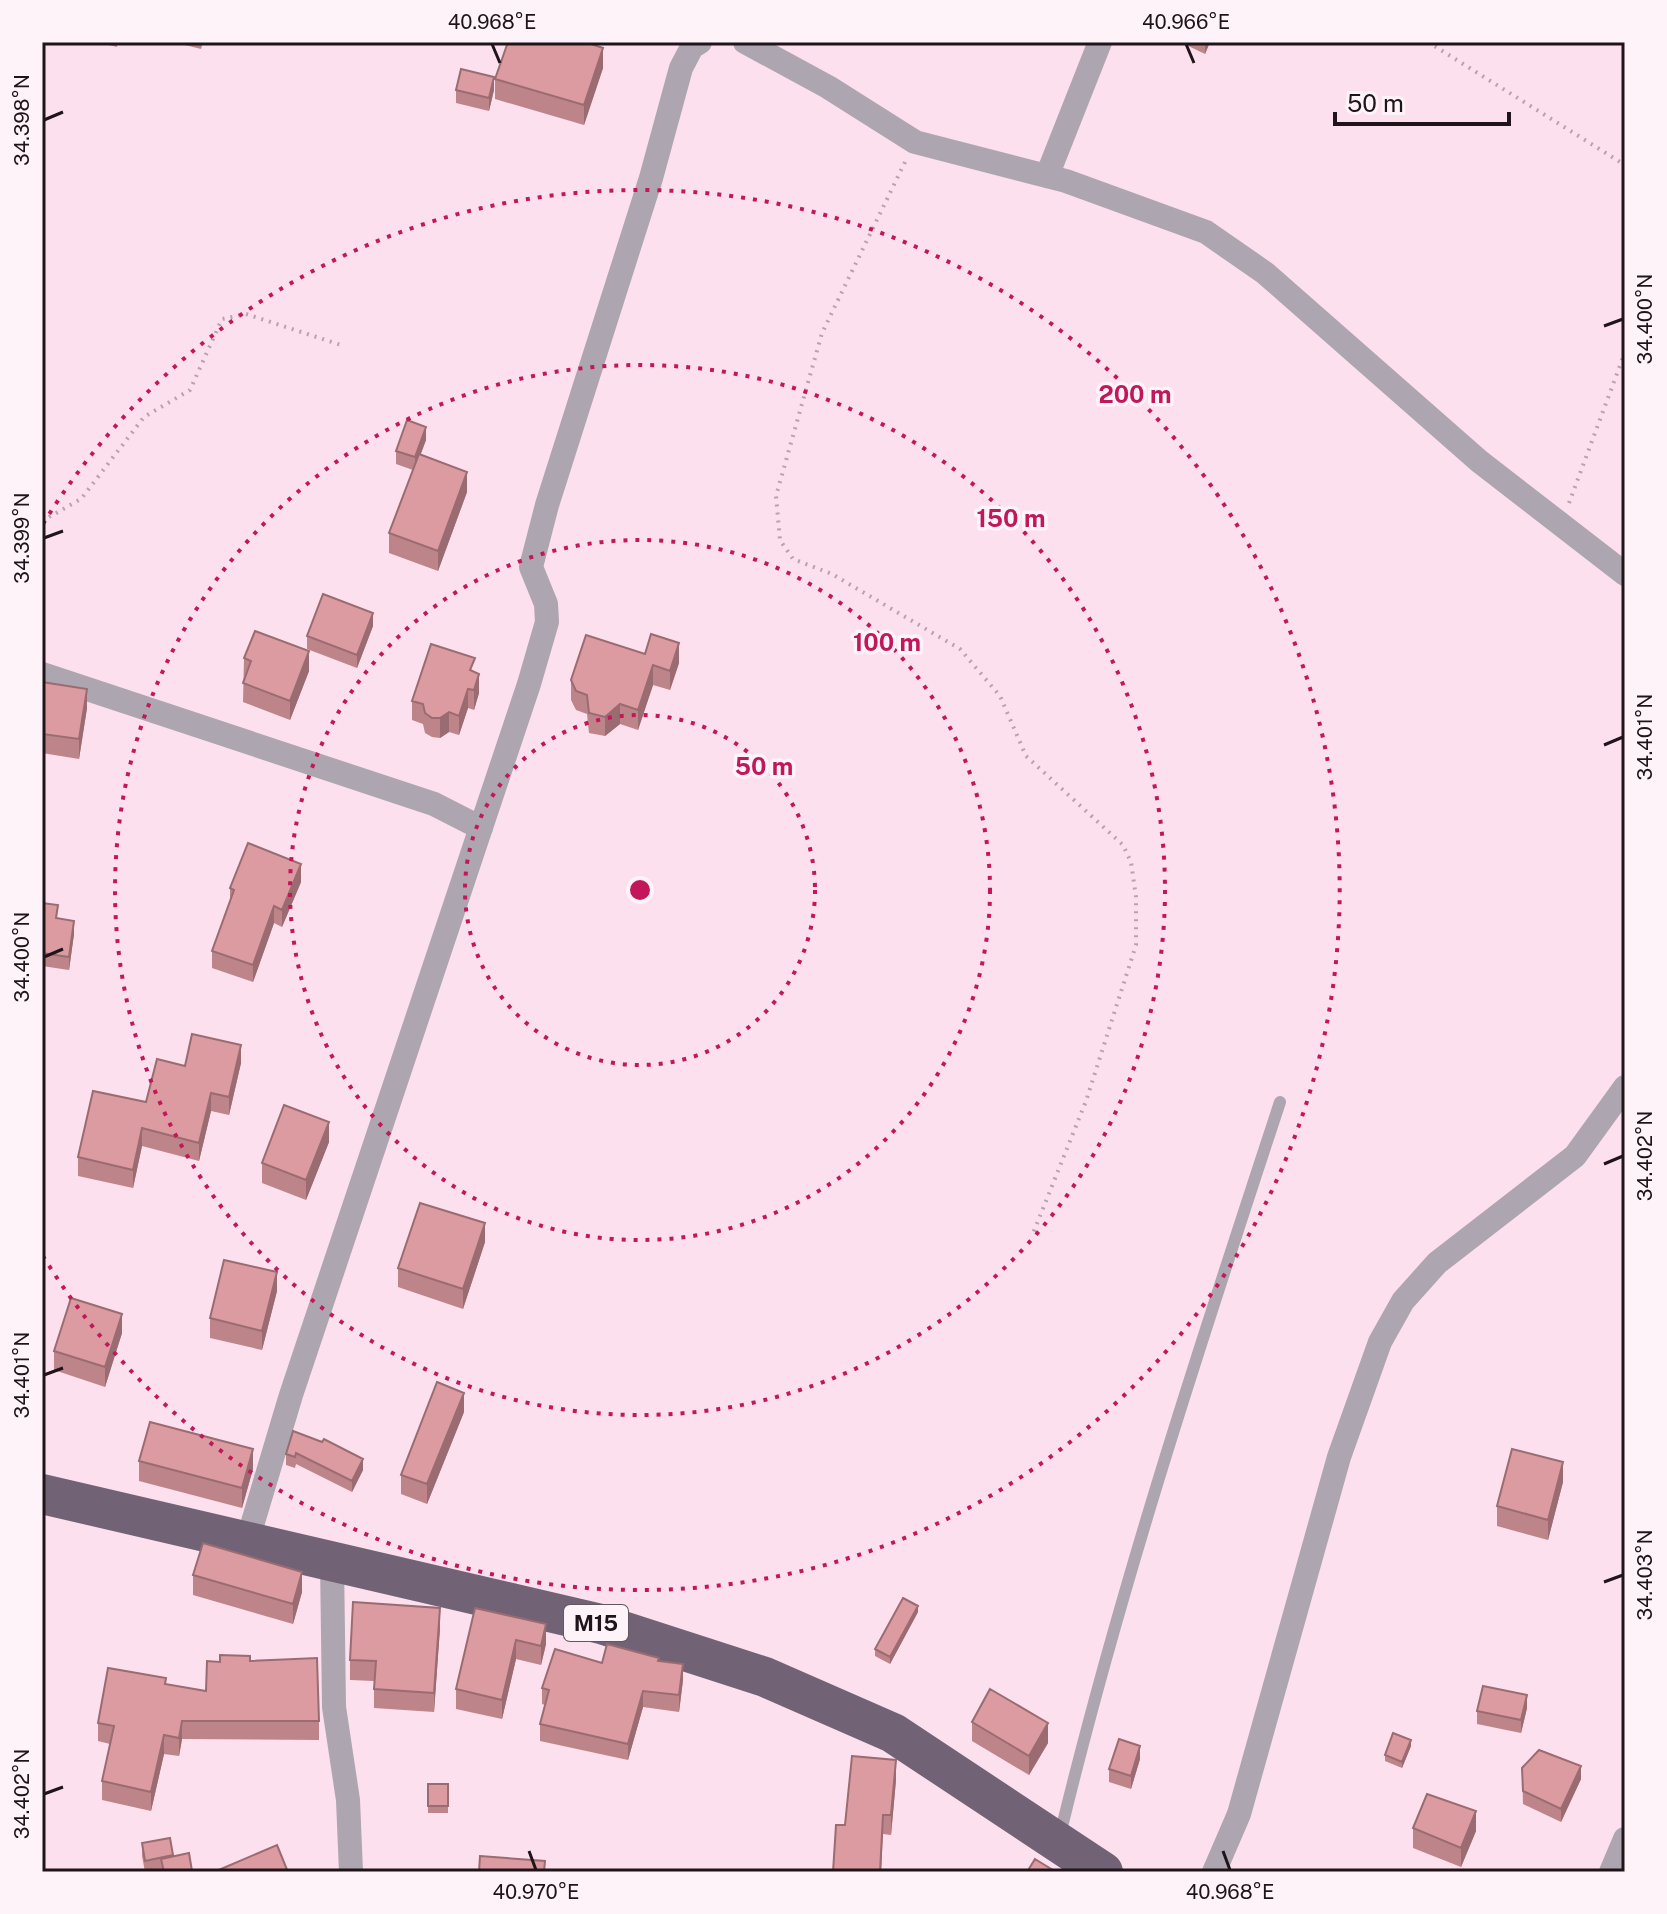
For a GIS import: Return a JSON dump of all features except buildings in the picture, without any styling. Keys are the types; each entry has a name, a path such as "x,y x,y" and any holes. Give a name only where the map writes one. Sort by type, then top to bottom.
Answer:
{"highway":[{"name":"M15","path":"42,1494 601,1624 765,1677 893,1733 1103,1872"}],"street":[{"path":"247,1542 291,1395 547,622 546,604 531,567 547,505 651,178 681,68 692,47 700,42"},
{"path":"745,42 828,87 915,142 1047,176 1206,232 1265,273 1479,461 1562,522 1625,574"},
{"path":"1047,176 1100,42"},
{"path":"42,674 434,804 481,828"},
{"path":"1214,1872 1239,1814 1339,1457 1380,1342 1403,1301 1437,1263 1575,1156 1625,1087"},
{"path":"332,1561 334,1707 348,1800 351,1872"},
{"path":"1611,1872 1625,1839"}],"lane":[{"path":"1059,1842 1097,1680 1155,1484 1280,1102"}],"path":[{"path":"1428,42 1625,165"},
{"path":"915,142 822,333 776,496 780,540 793,559 845,581 960,649 1000,696 1026,756 1123,845 1131,862 1136,945 1086,1101 1032,1236"},
{"path":"42,521 81,499 144,417 190,390 222,319 246,314 341,345"},
{"path":"1562,522 1625,352"}]}
